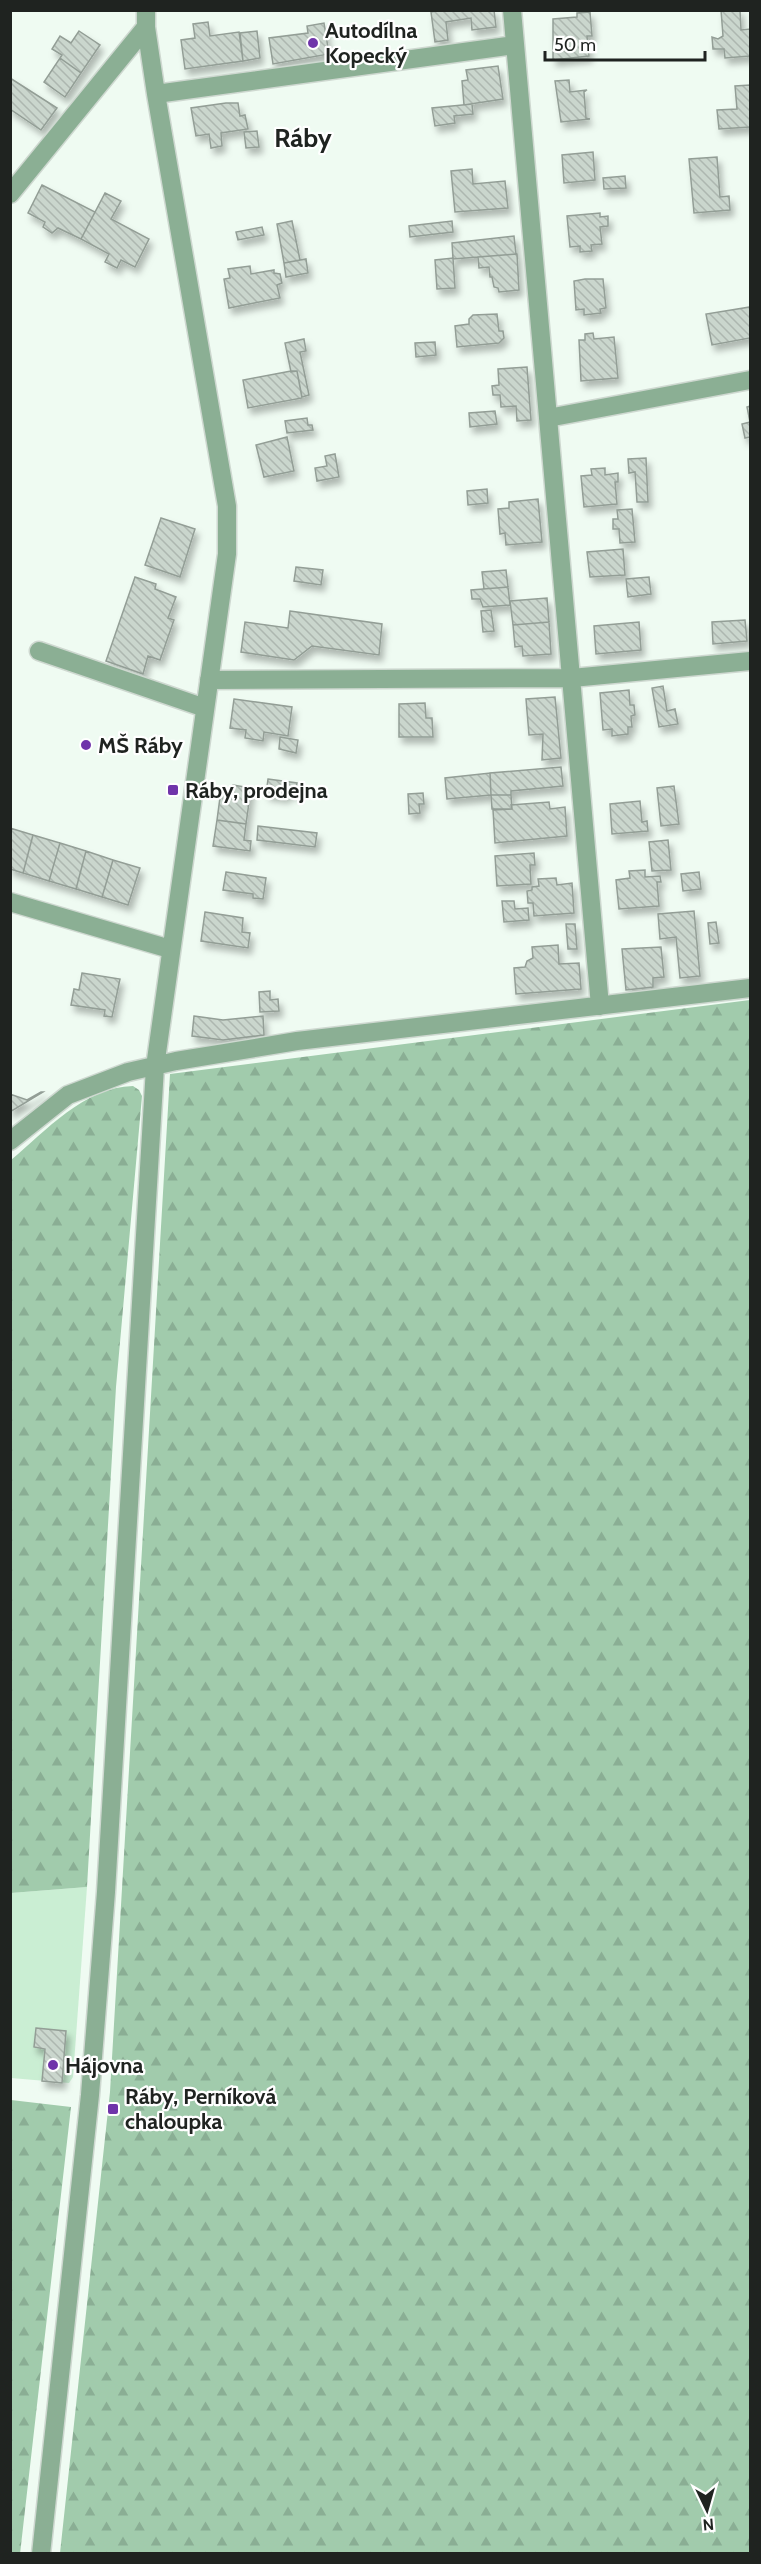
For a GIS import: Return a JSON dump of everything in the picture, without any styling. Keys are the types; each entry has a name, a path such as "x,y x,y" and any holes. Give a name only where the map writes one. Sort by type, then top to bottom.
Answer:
{"street":[{"path":"512,10 600,1006"},
{"path":"41,2553 90,2095 106,1892 155,1067 227,554 227,506 156,94 146,19"},
{"path":"10,194 146,19"},
{"path":"156,94 515,45"},
{"path":"548,418 750,380"},
{"path":"39,651 206,708"},
{"path":"209,680 572,678 750,661"},
{"path":"10,902 170,949"},
{"path":"10,1141 68,1095 128,1072 176,1061 297,1041 750,988"}],"green space":[{"path":"750,1000 750,2553 60,2553 110,2092 170,1074"},
{"path":"133,1086 142,1096 116,1387 87,1887 11,1893 11,1160 52,1124 82,1102 115,1088"},
{"path":"87,1887 73,2077 69,2083 11,2078 11,1893"},
{"path":"11,2100 71,2107 20,2554 10,2553"}],"building":[{"path":"494,10 496,27 472,30 471,18 446,22 448,40 435,42 431,12"},
{"path":"721,10 740,10 741,30 750,29 750,56 725,58 724,49 713,49 712,37 718,39 723,36"},
{"path":"590,12 592,36 587,36 589,56 553,60 553,19 577,17 577,13"},
{"path":"208,22 210,36 239,32 243,61 185,69 181,40 195,38 193,24"},
{"path":"324,23 329,54 273,64 269,38 308,33 307,26"},
{"path":"79,31 100,45 81,73 60,58 62,55 52,49 60,36 71,43"},
{"path":"257,31 260,58 243,61 240,33"},
{"path":"60,58 81,73 65,97 44,82"},
{"path":"498,66 503,99 464,105 462,81 468,80 466,70"},
{"path":"10,78 57,108 41,130 10,109"},
{"path":"569,80 570,92 587,90 584,92 586,118 590,119 561,122 555,81"},
{"path":"750,85 750,127 719,129 717,110 737,109 735,86"},
{"path":"238,103 240,116 245,115 248,129 221,133 222,146 211,148 209,134 196,136 191,108"},
{"path":"472,104 473,114 454,116 455,123 435,126 432,108"},
{"path":"257,131 259,147 246,148 244,132"},
{"path":"593,152 595,180 564,183 562,155"},
{"path":"717,157 720,197 729,196 730,210 694,213 689,159"},
{"path":"472,169 473,184 505,181 508,208 455,212 451,171"},
{"path":"625,176 626,188 604,189 603,178"},
{"path":"42,185 95,212 81,239 58,228 52,233 43,227 45,222 28,213"},
{"path":"105,193 121,201 111,219 149,239 135,267 121,260 117,268 105,262 109,254 81,239"},
{"path":"600,213 600,217 608,216 608,226 600,227 602,244 591,245 592,251 580,252 580,246 570,247 567,216"},
{"path":"292,221 300,260 284,263 277,224"},
{"path":"452,221 453,232 410,237 409,226"},
{"path":"262,227 264,235 238,240 236,232"},
{"path":"514,236 516,254 453,259 452,243"},
{"path":"517,254 519,290 499,292 490,277 489,267 479,268 478,257"},
{"path":"453,258 455,288 437,289 435,260"},
{"path":"306,259 308,273 286,277 284,263"},
{"path":"250,266 251,274 274,270 274,273 280,274 282,283 277,285 280,298 229,308 224,279 230,278 228,269"},
{"path":"603,279 606,308 600,309 601,313 584,315 584,309 576,310 574,281"},
{"path":"750,307 750,338 712,345 706,314"},
{"path":"497,314 499,331 503,331 504,338 499,343 457,347 455,326 469,324 469,319 473,315"},
{"path":"593,333 594,339 614,337 618,378 581,381 579,340 585,340 585,334"},
{"path":"304,339 306,351 300,352 309,395 302,397 297,371 291,372 285,343"},
{"path":"435,342 436,355 416,357 415,343"},
{"path":"527,367 531,420 517,421 516,406 501,407 500,395 493,395 492,386 499,385 498,369"},
{"path":"297,371 302,398 248,408 243,380"},
{"path":"750,406 750,422 747,407"},
{"path":"495,411 497,424 470,427 469,413"},
{"path":"307,418 308,425 312,425 313,430 287,433 285,421"},
{"path":"750,422 750,437 745,438 742,424"},
{"path":"287,437 294,471 264,477 256,445"},
{"path":"335,454 339,477 317,481 315,468 327,466 325,456"},
{"path":"646,458 648,502 637,502 635,472 629,473 628,459"},
{"path":"605,468 605,475 618,473 618,482 615,482 617,504 584,507 581,476 592,475 591,469"},
{"path":"487,489 488,503 468,505 467,491"},
{"path":"538,499 542,542 506,545 505,533 500,534 498,509 509,508 509,502"},
{"path":"632,509 635,542 620,543 619,529 613,529 613,519 618,519 617,510"},
{"path":"161,518 195,529 180,577 145,565"},
{"path":"623,549 625,575 590,577 587,552"},
{"path":"296,567 323,570 321,585 294,581"},
{"path":"506,570 508,587 484,589 482,572"},
{"path":"135,577 156,584 155,589 176,597 168,618 174,620 160,660 148,656 143,674 106,661"},
{"path":"649,577 651,594 628,597 626,579"},
{"path":"508,587 510,605 483,607 480,599 472,599 471,590"},
{"path":"547,598 549,622 513,625 510,601"},
{"path":"491,610 494,631 483,632 481,611"},
{"path":"290,611 382,624 379,655 312,646 294,660 241,652 245,622 288,628"},
{"path":"745,620 747,641 713,644 712,622"},
{"path":"549,622 551,654 523,656 522,646 515,647 513,625"},
{"path":"639,622 641,650 596,654 594,626"},
{"path":"663,686 667,711 675,709 678,724 659,727 652,688"},
{"path":"629,690 630,705 634,705 635,715 631,716 632,727 628,727 628,734 612,736 612,729 603,730 600,693"},
{"path":"555,697 561,758 542,760 543,734 529,735 526,699"},
{"path":"234,699 292,707 288,736 264,732 263,741 245,738 246,730 230,728"},
{"path":"425,703 426,718 432,718 433,737 399,737 399,704"},
{"path":"280,737 298,740 296,753 279,749"},
{"path":"561,767 563,786 511,791 511,795 491,795 490,773"},
{"path":"490,773 491,795 447,799 445,778"},
{"path":"268,779 297,783 295,793 287,792 286,797 266,794"},
{"path":"233,785 251,788 246,824 217,820 221,790 232,792"},
{"path":"674,786 679,824 661,826 657,788"},
{"path":"423,793 424,804 419,804 420,813 409,814 408,794"},
{"path":"491,795 511,795 512,809 492,809"},
{"path":"640,801 642,822 647,821 648,831 612,834 610,804"},
{"path":"549,802 550,809 565,807 567,836 495,843 493,810 512,809 511,805"},
{"path":"217,820 246,824 244,840 251,841 250,851 213,846"},
{"path":"258,826 317,833 315,847 257,840"},
{"path":"10,828 33,835 23,873 10,869"},
{"path":"33,835 60,843 49,881 23,873"},
{"path":"668,840 671,870 652,871 649,842"},
{"path":"60,843 86,851 76,889 49,881"},
{"path":"86,851 113,860 102,897 76,889"},
{"path":"534,853 535,865 530,865 531,884 497,886 495,856"},
{"path":"113,860 140,868 128,905 102,897"},
{"path":"645,870 645,877 660,876 661,882 657,882 659,906 619,909 616,880 630,878 629,871"},
{"path":"226,872 266,878 263,899 253,898 253,894 223,890"},
{"path":"699,872 701,889 683,891 681,874"},
{"path":"556,878 557,885 572,883 574,913 534,916 533,903 528,903 527,891 539,886 538,879"},
{"path":"502,901 514,901 515,909 528,908 529,920 504,922"},
{"path":"694,911 700,976 680,978 676,937 660,939 658,914"},
{"path":"205,912 243,918 242,932 250,933 248,948 201,941"},
{"path":"716,922 719,943 710,944 708,923"},
{"path":"566,924 575,924 577,949 568,949"},
{"path":"558,945 559,964 579,963 581,989 516,994 514,968 525,967 527,961 533,958 532,947"},
{"path":"661,947 664,977 653,978 653,987 626,990 622,949"},
{"path":"82,973 120,979 112,1017 104,1016 105,1010 71,1005 74,989 79,990"},
{"path":"270,991 270,1000 278,999 279,1011 260,1012 259,992"},
{"path":"194,1016 223,1020 263,1016 264,1035 223,1040 192,1036"},
{"path":"43,1092 10,1112 10,1094 27,1100"},
{"name":"Hájovna","path":"36,2028 66,2031 62,2083 42,2081 45,2049 34,2047"}],"place":[{"name":"Autodílna Kopecký","path":"313,43"},
{"name":"MŠ Ráby","path":"86,745"},
{"name":"Ráby, prodejna","path":"173,790"},
{"name":"Hájovna","path":"53,2065"},
{"name":"Ráby, Perníková chaloupka","path":"113,2109"}],"district":[{"name":"Ráby","path":"303,138"}]}
